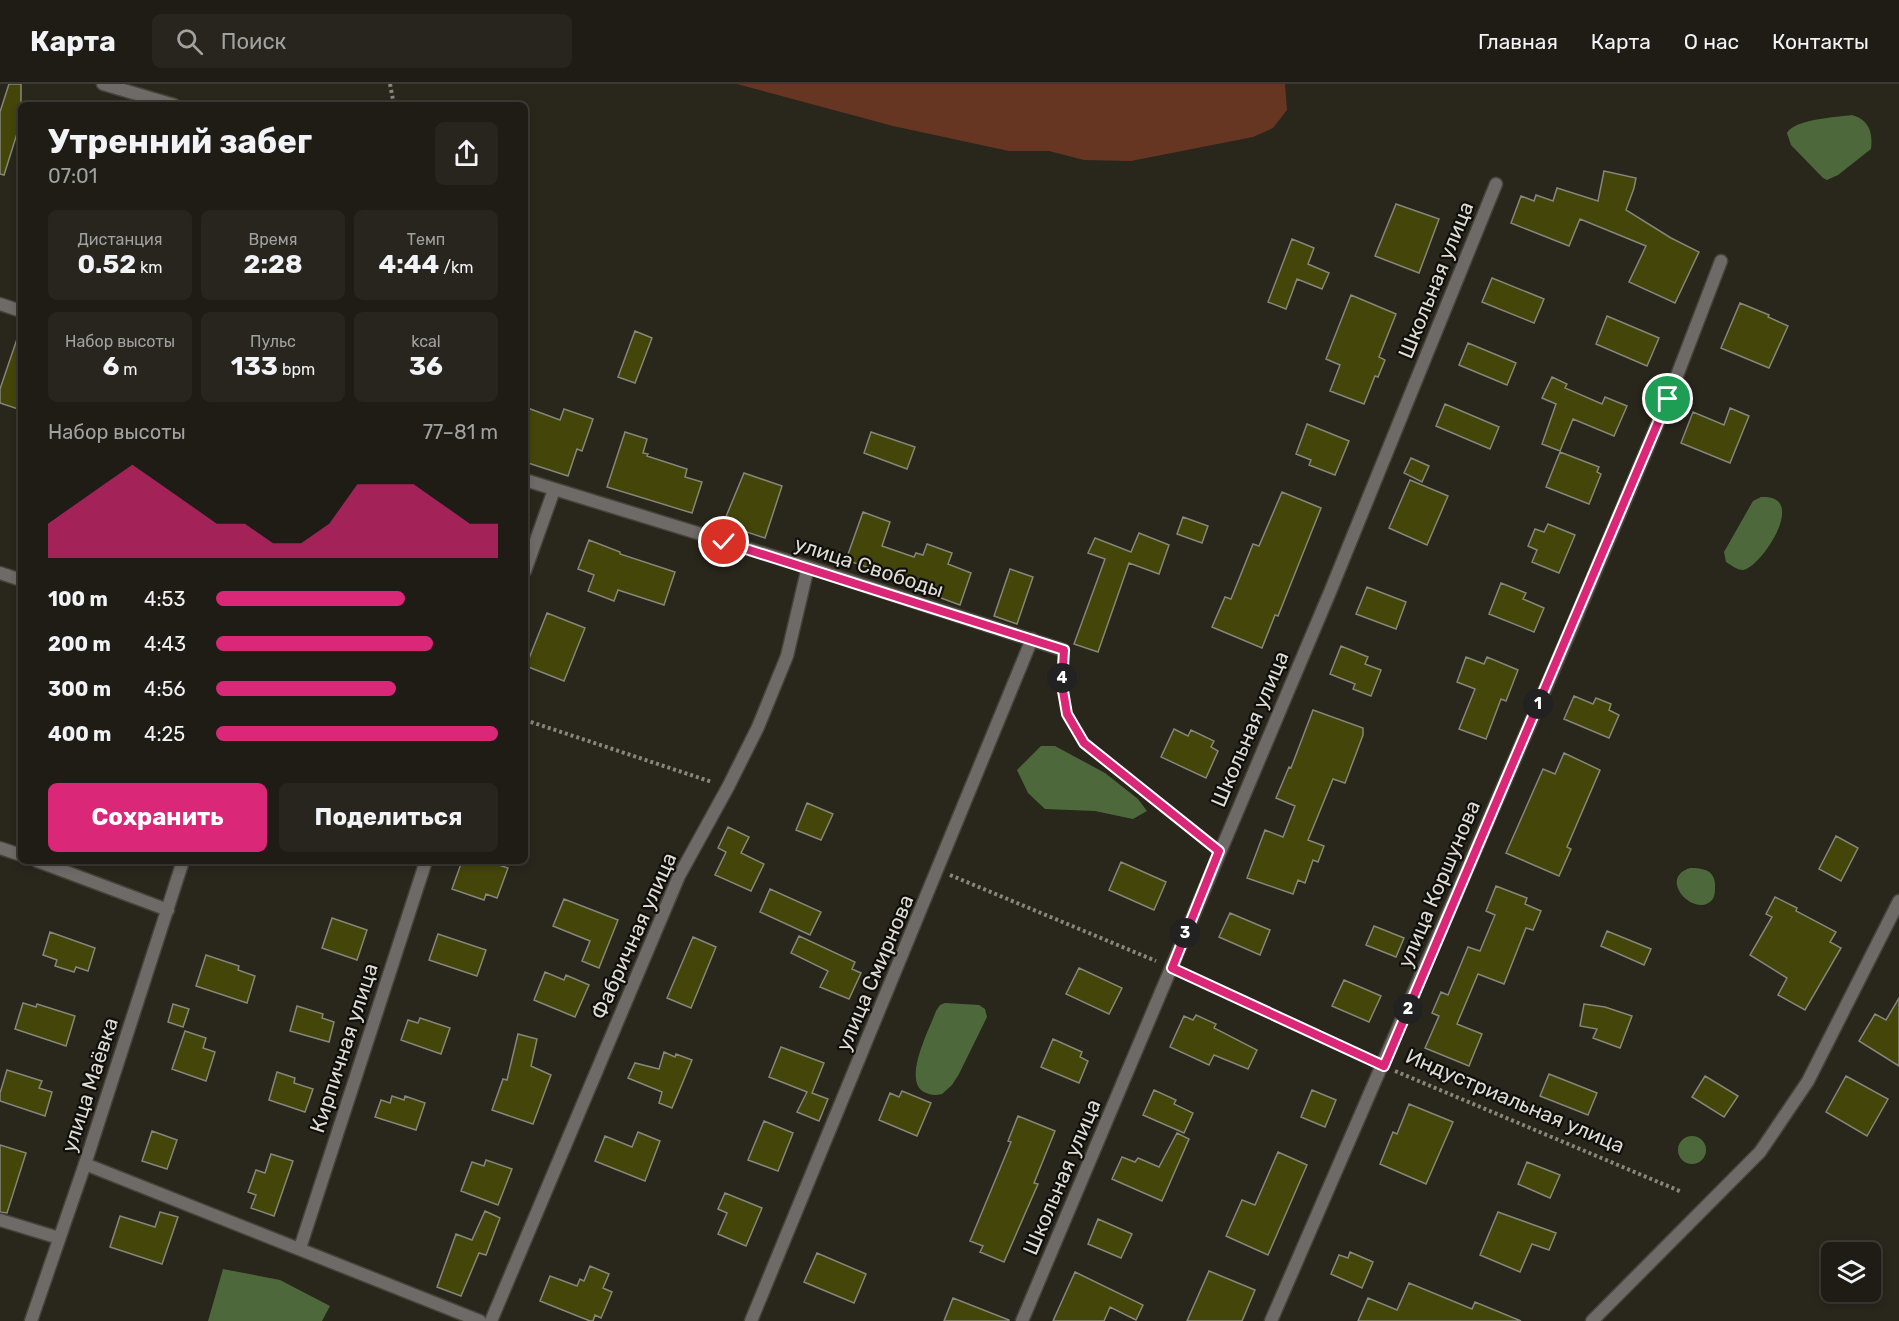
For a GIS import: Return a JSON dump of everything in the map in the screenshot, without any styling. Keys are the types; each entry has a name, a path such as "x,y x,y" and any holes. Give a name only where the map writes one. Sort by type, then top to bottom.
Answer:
{"street":[{"path":"103,84 164,102"},
{"name":"Школьная улица","path":"1022,1321 1330,592 1496,183"},
{"name":"улица Коршунова","path":"1272,1321 1384,1066 1668,399 1721,261"},
{"path":"0,304 18,310"},
{"name":"улица Свободы","path":"528,481 808,567 1064,650"},
{"path":"528,563 554,490"},
{"name":"Фабричная улица","path":"491,1321 679,876 728,787 758,726 787,656 808,567"},
{"path":"0,573 18,579"},
{"name":"улица Смирнова","path":"751,1321 939,870 1032,639"},
{"path":"0,848 18,854"},
{"path":"45,864 168,910"},
{"name":"улица Маёвка","path":"31,1321 85,1164 182,864"},
{"name":"Кирпичная улица","path":"300,1248 425,864"},
{"path":"1592,1321 1760,1152 1808,1081 1899,902"},
{"path":"85,1164 480,1321"},
{"path":"0,1220 59,1238"}],"path":[{"path":"390,84 393,102"},
{"path":"1064,650 1062,685 1067,714 1084,743 1219,851"},
{"path":"528,721 728,787"},
{"name":"Индустриальная улица","path":"939,870 1172,968 1384,1066 1682,1192"}],"shaded area":[{"path":"737,84 1285,84 1287,110 1273,128 1253,137 1131,161 1084,160 1049,151 1009,151 893,126"},
{"path":"1852,115 1866,123 1869,128 1871,149 1838,175 1827,180 1791,145 1787,133 1791,128 1807,122"},
{"path":"1761,497 1775,499 1781,507 1782,518 1770,545 1760,557 1751,566 1743,570 1739,569 1726,562 1724,552 1753,501"},
{"path":"1041,746 1055,746 1105,773 1138,799 1147,811 1133,819 1095,811 1045,809 1028,793 1017,770"},
{"path":"1690,868 1708,871 1715,881 1714,896 1705,905 1697,905 1689,901 1678,888 1677,880 1681,873"},
{"path":"945,1003 979,1005 985,1009 987,1017 952,1085 942,1094 933,1095 924,1092 918,1086 917,1066 936,1011 940,1005"},
{"path":"1692,1136 1702,1140 1706,1150 1702,1160 1692,1164 1682,1160 1678,1150 1682,1140"},
{"path":"223,1269 280,1280 330,1306 322,1321 208,1321"}],"building":[{"path":"9,84 21,84 21,102 18,102 18,131 4,175 0,174 0,112"},
{"path":"1604,171 1636,178 1626,210 1671,238 1699,252 1675,303 1629,282 1646,246 1580,219 1569,246 1511,223 1521,196 1534,201 1536,195 1553,201 1557,188 1598,201"},
{"path":"1396,204 1439,219 1419,273 1375,256"},
{"path":"1292,239 1314,248 1308,264 1329,273 1322,289 1297,279 1286,309 1268,302"},
{"path":"1492,278 1544,299 1534,323 1482,302"},
{"path":"1351,295 1396,314 1379,357 1385,360 1378,377 1375,376 1364,404 1330,391 1340,365 1326,359"},
{"path":"1740,303 1788,326 1769,368 1721,348"},
{"path":"1607,316 1659,338 1647,366 1596,344"},
{"path":"635,331 652,338 635,383 618,377"},
{"path":"18,336 18,409 0,403 0,389"},
{"path":"1468,343 1516,363 1507,385 1459,365"},
{"path":"1552,377 1567,384 1565,388 1602,404 1605,397 1627,406 1614,436 1573,419 1560,451 1542,444 1556,404 1542,398"},
{"path":"1445,404 1499,427 1490,449 1436,426"},
{"path":"528,408 560,420 564,409 593,419 582,451 577,449 568,476 528,463"},
{"path":"1730,408 1749,416 1730,463 1681,443 1693,412 1724,425"},
{"path":"1307,424 1349,441 1335,475 1309,465 1311,460 1296,454"},
{"path":"625,432 647,439 643,453 648,454 647,456 687,469 685,477 702,482 692,513 607,487"},
{"path":"871,432 915,447 907,469 864,453"},
{"path":"1560,452 1599,467 1597,472 1601,474 1589,504 1546,487"},
{"path":"1411,458 1429,466 1422,482 1404,473"},
{"path":"744,473 782,486 765,538 723,524"},
{"path":"1410,480 1448,496 1427,545 1389,528"},
{"path":"1282,492 1321,508 1278,616 1275,615 1262,648 1212,627 1225,597 1231,599 1253,544 1259,546"},
{"path":"863,512 890,522 882,546 914,557 916,553 923,555 927,544 952,553 948,564 971,573 960,605 884,577 885,573 846,560"},
{"path":"1183,517 1208,526 1202,543 1177,534"},
{"path":"1548,524 1575,535 1559,573 1532,562 1537,550 1528,546 1535,529 1544,532"},
{"path":"1139,533 1169,545 1159,574 1129,563 1098,652 1074,644 1105,559 1088,553 1095,538 1131,552"},
{"path":"589,540 620,552 620,554 675,572 664,605 618,590 614,601 588,591 594,575 578,569"},
{"path":"1010,569 1033,577 1017,624 994,616"},
{"path":"1501,583 1526,593 1523,599 1544,608 1534,632 1489,614"},
{"path":"1367,587 1406,602 1396,629 1356,614"},
{"path":"547,613 585,628 564,681 528,667 528,661"},
{"path":"1341,646 1368,657 1365,664 1381,670 1371,696 1353,689 1355,684 1330,674"},
{"path":"1466,657 1484,664 1487,657 1518,670 1506,701 1501,699 1486,739 1459,729 1475,689 1457,682"},
{"path":"1574,696 1593,704 1596,698 1611,704 1609,710 1619,715 1609,738 1564,719"},
{"path":"1313,710 1363,728 1363,735 1345,783 1333,779 1308,840 1324,846 1318,862 1313,860 1305,883 1298,880 1293,894 1247,878 1265,830 1283,837 1295,806 1276,798 1289,767 1291,768"},
{"path":"1174,729 1188,736 1191,730 1214,741 1211,747 1218,751 1206,778 1161,757"},
{"path":"1564,753 1600,770 1567,847 1571,849 1559,876 1506,853 1543,769 1555,774"},
{"path":"807,803 833,814 821,840 796,830"},
{"path":"728,827 749,837 741,853 764,864 751,891 715,875 726,852 718,848"},
{"path":"1836,836 1858,848 1841,881 1819,869"},
{"path":"1121,862 1166,882 1154,910 1109,890"},
{"path":"461,864 495,864 508,868 497,898 486,894 484,900 452,889"},
{"path":"1496,886 1527,898 1525,904 1541,911 1533,930 1526,928 1504,984 1478,974 1457,1024 1482,1034 1469,1066 1425,1048 1439,1016 1432,1013 1441,992 1448,995 1468,947 1480,951 1495,915 1486,911"},
{"path":"770,889 821,912 810,935 760,912"},
{"path":"1775,897 1836,932 1830,942 1841,948 1805,1010 1778,995 1787,978 1750,955 1772,917 1766,914"},
{"path":"564,899 618,920 599,968 582,961 590,941 553,926"},
{"path":"1230,913 1270,930 1260,955 1219,937"},
{"path":"332,918 367,930 357,960 322,948"},
{"path":"1374,926 1404,938 1396,957 1366,945"},
{"path":"1607,931 1651,949 1644,965 1601,946"},
{"path":"50,932 95,948 88,971 76,967 74,972 55,966 57,960 43,955"},
{"path":"438,934 486,950 477,976 429,960"},
{"path":"799,936 855,962 852,969 861,973 849,999 820,987 828,971 791,953"},
{"path":"693,937 716,947 691,1008 667,998"},
{"path":"206,955 239,966 238,970 255,976 247,1003 196,986"},
{"path":"1079,968 1122,988 1109,1014 1066,994"},
{"path":"545,972 564,980 566,975 589,985 575,1017 534,1000"},
{"path":"1344,980 1381,996 1369,1022 1332,1006"},
{"path":"1899,998 1899,1066 1859,1041 1875,1014 1886,1020"},
{"path":"23,1003 36,1007 37,1004 75,1016 66,1046 15,1029"},
{"path":"173,1004 189,1009 183,1027 168,1022"},
{"path":"1584,1004 1605,1007 1632,1016 1620,1048 1593,1038 1597,1029 1580,1026"},
{"path":"297,1006 323,1014 322,1018 334,1022 329,1042 290,1031"},
{"path":"1196,1015 1216,1024 1214,1028 1257,1050 1248,1069 1214,1055 1209,1065 1170,1047 1184,1016 1193,1020"},
{"path":"420,1018 450,1028 441,1054 401,1040 408,1020 418,1023"},
{"path":"185,1031 206,1038 203,1048 215,1052 206,1081 172,1069"},
{"path":"518,1034 537,1039 531,1066 551,1075 533,1124 492,1110 503,1079 507,1080"},
{"path":"1053,1039 1082,1052 1080,1057 1088,1061 1079,1083 1041,1067"},
{"path":"781,1047 824,1063 812,1093 828,1099 819,1121 797,1112 807,1092 769,1077"},
{"path":"664,1052 692,1060 672,1108 659,1103 662,1092 628,1078 635,1063 659,1069"},
{"path":"7,1070 42,1081 39,1088 52,1092 45,1116 0,1101"},
{"path":"277,1072 295,1078 294,1083 313,1089 305,1112 269,1100"},
{"path":"1549,1074 1597,1093 1588,1115 1540,1096"},
{"path":"1705,1076 1738,1096 1724,1117 1692,1097"},
{"path":"1846,1076 1888,1099 1867,1136 1826,1112"},
{"path":"1154,1090 1176,1100 1174,1104 1193,1113 1184,1133 1143,1115"},
{"path":"1312,1090 1336,1100 1325,1127 1301,1117"},
{"path":"902,1091 931,1103 917,1136 879,1120 890,1093 899,1097"},
{"path":"392,1096 404,1100 405,1096 425,1103 416,1130 375,1117 381,1100 390,1103"},
{"path":"1409,1104 1453,1122 1426,1184 1380,1164 1393,1132 1397,1134"},
{"path":"1018,1116 1055,1131 1034,1183 1038,1184 1004,1262 980,1252 983,1246 970,1241 1011,1142 1008,1141"},
{"path":"764,1121 793,1133 778,1171 748,1160"},
{"path":"152,1131 177,1140 167,1169 142,1161"},
{"path":"638,1132 660,1141 645,1181 595,1161 605,1136 632,1147"},
{"path":"1177,1133 1189,1139 1162,1201 1112,1179 1122,1157 1135,1162 1138,1158 1159,1167"},
{"path":"0,1145 26,1153 7,1213 0,1212"},
{"path":"1278,1152 1307,1165 1268,1255 1226,1236 1242,1200 1255,1205"},
{"path":"271,1154 293,1161 274,1216 251,1208 256,1195 248,1192 256,1170 265,1173"},
{"path":"486,1160 512,1169 498,1205 461,1191 472,1162 484,1166"},
{"path":"1527,1162 1560,1175 1550,1198 1518,1184"},
{"path":"725,1193 762,1208 746,1246 718,1234 727,1213 718,1209"},
{"path":"485,1211 500,1218 486,1255 479,1253 461,1296 437,1287 456,1234 472,1240"},
{"path":"160,1212 178,1217 162,1264 110,1247 120,1216 155,1227"},
{"path":"1498,1212 1556,1233 1549,1250 1532,1244 1520,1272 1480,1255"},
{"path":"1098,1219 1132,1234 1121,1258 1088,1244"},
{"path":"1350,1252 1373,1262 1362,1288 1331,1274 1339,1255 1348,1258"},
{"path":"817,1253 866,1274 854,1303 804,1282"},
{"path":"590,1266 609,1274 603,1288 612,1292 601,1318 595,1315 593,1321 590,1321 540,1301 550,1276 577,1286 580,1279 584,1281"},
{"path":"1209,1271 1255,1290 1242,1321 1187,1321"},
{"path":"1075,1272 1143,1305 1136,1320 1110,1307 1104,1321 1053,1321"},
{"path":"1409,1283 1472,1309 1475,1302 1521,1321 1358,1321 1368,1298 1397,1310"},
{"path":"953,1298 1009,1320 1009,1321 944,1321"}],"route":[{"path":"724,542 1064,650 1062,685 1067,714 1084,743 1219,851 1172,968 1384,1066 1668,399"}]}
